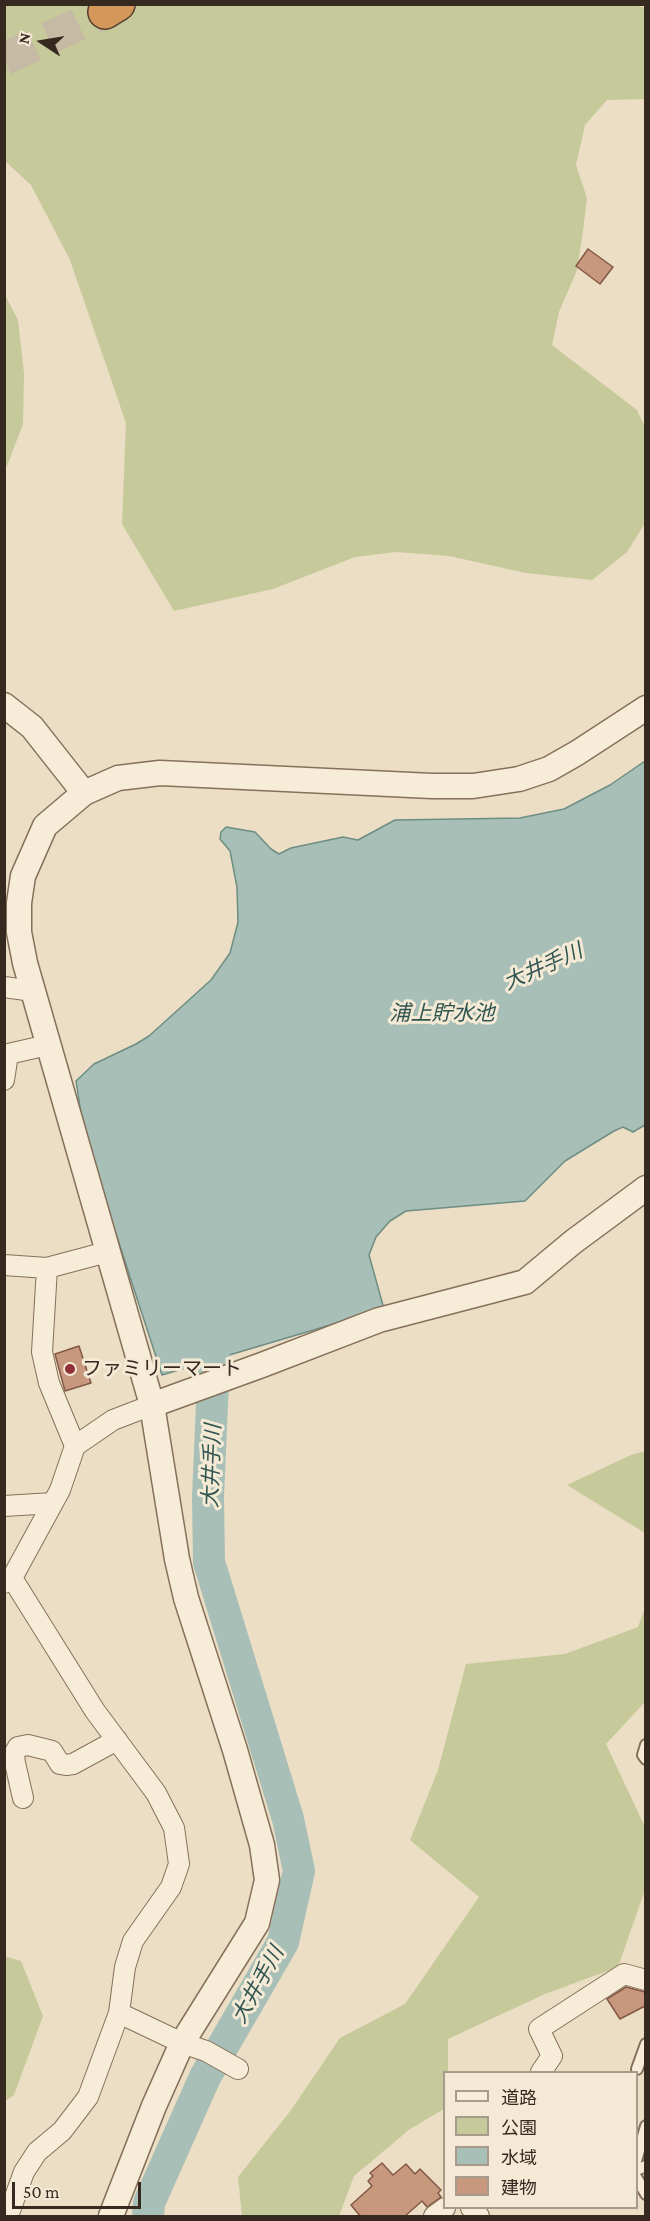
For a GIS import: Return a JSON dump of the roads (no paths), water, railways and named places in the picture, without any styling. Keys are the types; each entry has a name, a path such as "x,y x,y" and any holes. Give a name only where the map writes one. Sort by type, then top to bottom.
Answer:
{"street":[{"path":"4,705 32,727 84,793"},
{"path":"111,2217 154,2106 182,2043 257,1923 267,1880 259,1834 183,1588 152,1405 33,991 19,932 19,903 23,876 45,826 84,793 118,778 160,773 473,786 519,779 549,769 645,708"},
{"path":"4,987 33,991"},
{"path":"4,1080 8,1054 48,1044"},
{"path":"8,2217 24,2172 37,2152 62,2131 88,2097 119,2013 125,1967 133,1941 171,1887 179,1864 174,1828 156,1793 95,1711 8,1580 60,1490 75,1446 113,1420 380,1320 525,1282 573,1242 645,1188"},
{"path":"4,1265 46,1268 107,1252"},
{"path":"46,1268 42,1352 49,1383 75,1446"},
{"path":"4,1506 53,1503"},
{"path":"23,1798 14,1754 18,1747 28,1745 52,1751 60,1764 66,1766 117,1740"},
{"path":"542,2071 552,2056 539,2029 624,1974 645,1980"},
{"path":"119,2013 238,2069"}],"lane":[{"path":"645,1745 645,1759"},
{"path":"639,2069 645,2044"},
{"path":"638,2153 645,2126"}],"water":[{"name":"浦上貯水池","path":"645,761 645,1125 633,1132 623,1127 614,1131 565,1161 525,1201 406,1211 390,1221 376,1237 369,1255 384,1309 162,1375 85,1139 76,1081 94,1064 149,1036 211,980 230,953 238,922 237,887 230,851 220,839 221,832 226,827 255,832 279,854 291,848 343,837 358,840 395,820 520,818 564,809 610,785"}],"waterway":[{"name":"大井手川","path":"148,2216 149,2203 205,2077 283,1942 299,1871 288,1819 209,1562 208,1497 214,1357 205,1318"}],"tunnel":[{"path":"4,59 105,12"}],"place":[{"name":"ファミリーマート","path":"70,1369"}]}
